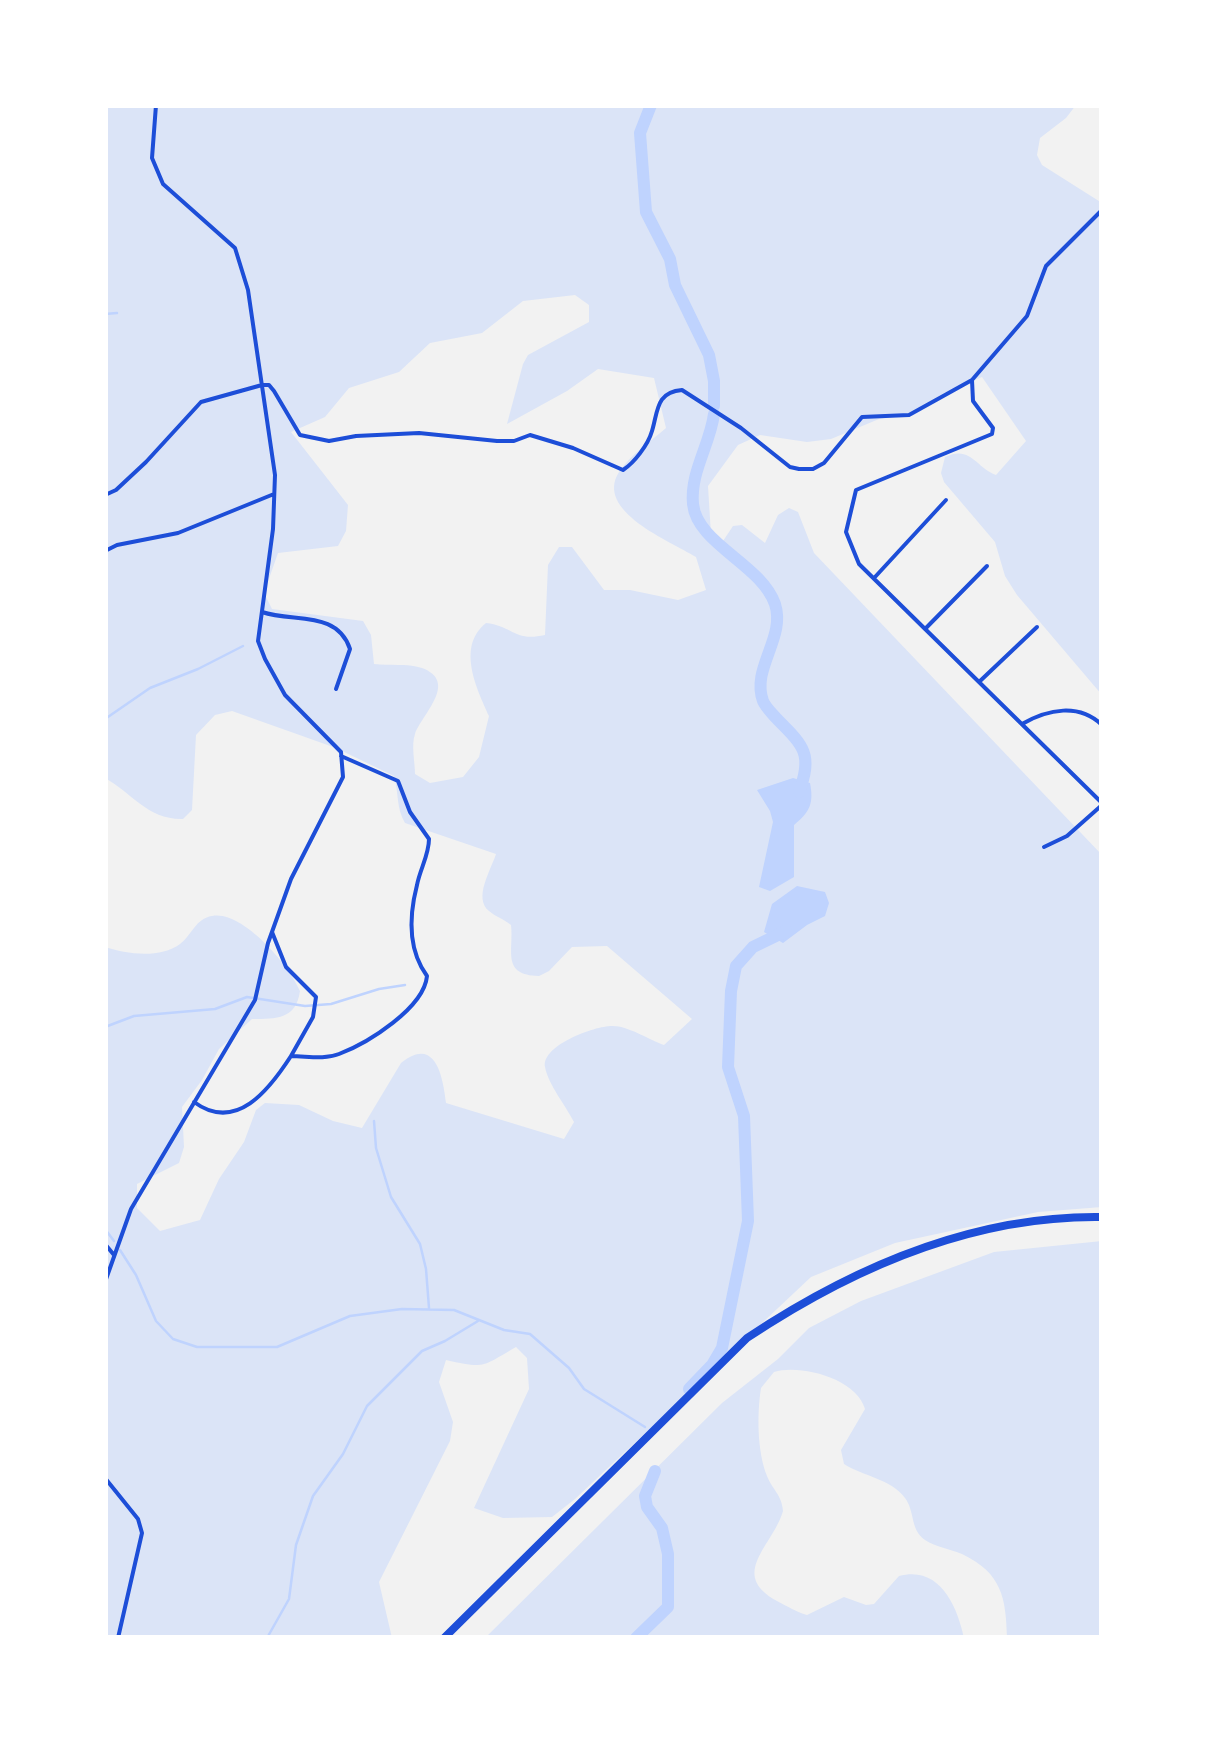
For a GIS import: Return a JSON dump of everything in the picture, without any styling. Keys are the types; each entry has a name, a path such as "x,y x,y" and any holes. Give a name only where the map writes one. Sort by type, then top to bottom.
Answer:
{"highway":[{"path":"444,1638 747,1338 802,1301 856,1274 959,1236 1026,1222 1102,1217"}],"street":[{"path":"105,1282 131,1209 254,1000 290,880 343,777 341,752 285,695 258,640 273,529 274,474 248,290 235,248 163,184 152,158 156,105"},
{"path":"105,495 116,490 146,462 201,402 262,385 274,392 300,435 329,442 419,432 496,442 530,435 623,470 651,436 663,396 672,390 682,390 790,467 812,469 824,464 862,417 909,415 972,380 1027,316 1046,266 1102,210"},
{"path":"972,380 973,400 993,428 992,434 856,490 846,532 859,564 1102,804 1066,836 1044,847"},
{"path":"105,551 178,533 274,494"},
{"path":"874,578 946,500"},
{"path":"926,630 986,566"},
{"path":"262,612 279,618 329,622 342,632 350,648 336,690"},
{"path":"979,682 1037,627"},
{"path":"1022,724 1039,714 1076,710 1092,715 1102,725"},
{"path":"291,1056 338,1055 418,1003 426,985 427,976 416,961 412,945 416,886 429,838 410,812 398,782 341,756"},
{"path":"194,1102 217,1114 234,1112 277,1078 313,1017 316,997 286,966 272,932"},
{"path":"105,1244 114,1255"},
{"path":"105,1478 138,1520 142,1533 118,1638"}],"shaded area":[{"path":"105,105 1076,105 1040,138 1037,155 1042,165 1102,203 1102,695 1017,595 1005,576 995,542 944,482 941,473 945,457 967,455 996,475 1026,441 982,377 904,416 879,419 831,439 807,442 760,435 738,445 708,486 711,535 723,541 733,526 742,525 765,543 778,515 789,508 798,512 814,553 1102,855 1102,1207 1038,1212 895,1243 811,1277 552,1517 503,1518 474,1508 529,1389 527,1358 516,1347 483,1364 446,1360 439,1382 453,1422 450,1441 379,1582 392,1638 105,1638 105,947 133,953 163,952 180,944 203,919 220,916 234,920 262,940 286,967 300,991 290,1012 277,1018 252,1019 219,1049 182,1107 184,1147 179,1163 137,1184 137,1208 160,1231 200,1220 219,1179 244,1142 256,1110 265,1103 299,1105 333,1121 362,1128 401,1063 422,1054 436,1063 446,1103 564,1139 574,1122 547,1074 546,1059 552,1051 583,1033 613,1026 664,1045 692,1019 607,946 572,947 539,976 519,971 512,960 511,925 489,911 483,899 496,854 405,823 394,776 336,748 232,711 215,715 196,735 192,810 183,819 150,810 105,778","holes":["575,295 589,305 589,322 528,355 507,424 598,369 654,378 666,428 619,472 614,486 617,499 638,523 696,557 706,590 678,600 630,590 604,590 572,547 559,547 548,565 545,635 520,635 486,623 477,633 472,644 472,668 489,716 479,757 463,777 430,783 415,774 413,743 438,690 433,674 416,666 374,664 371,635 363,621 272,609 264,593 278,553 338,546 346,531 348,505 291,432 325,417 349,388 399,372 430,343 482,333 523,301"]},
{"path":"1102,1241 1102,1638 1007,1638 1003,1599 994,1578 975,1561 925,1540 899,1492 844,1464 841,1450 865,1409 860,1398 827,1376 785,1370 774,1372 761,1388 761,1455 783,1511 755,1570 763,1591 807,1615 844,1597 874,1604 899,1576 925,1576 944,1590 951,1601 964,1638 485,1638 722,1403 778,1359 809,1328 861,1301 994,1252"}],"water":[{"path":"793,778 810,783 811,802 794,825 794,877 770,891 759,887 773,822 757,790"},
{"path":"797,886 825,892 829,903 825,916 783,943 764,932 772,904"}],"waterway":[{"path":"651,105 640,133 646,212 670,259 675,285 709,355 714,406"},
{"path":"105,314 117,313"},
{"path":"714,414 694,481 693,504 706,531 757,577 775,604 776,629 761,689 766,706 803,751 805,768 799,792"},
{"path":"105,719 150,688 243,646"},
{"path":"689,1389 722,1348 748,1221 744,1116 728,1067 731,991 736,966 753,947 786,931"},
{"path":"105,1027 134,1016 215,1009 247,997 305,1006 331,1004 405,985"},
{"path":"374,1121 376,1148 391,1197 420,1244 429,1308"},
{"path":"105,1229 114,1241"},
{"path":"120,1250 156,1321 173,1339 197,1347 277,1347 350,1316 402,1309 454,1310 504,1330 530,1334 569,1368 584,1389 645,1427"},
{"path":"267,1638 289,1599 296,1545 313,1496 343,1454 367,1406 422,1351 478,1321"},
{"path":"636,1638 668,1607 668,1554 662,1528 647,1507 645,1496 655,1471"}]}
